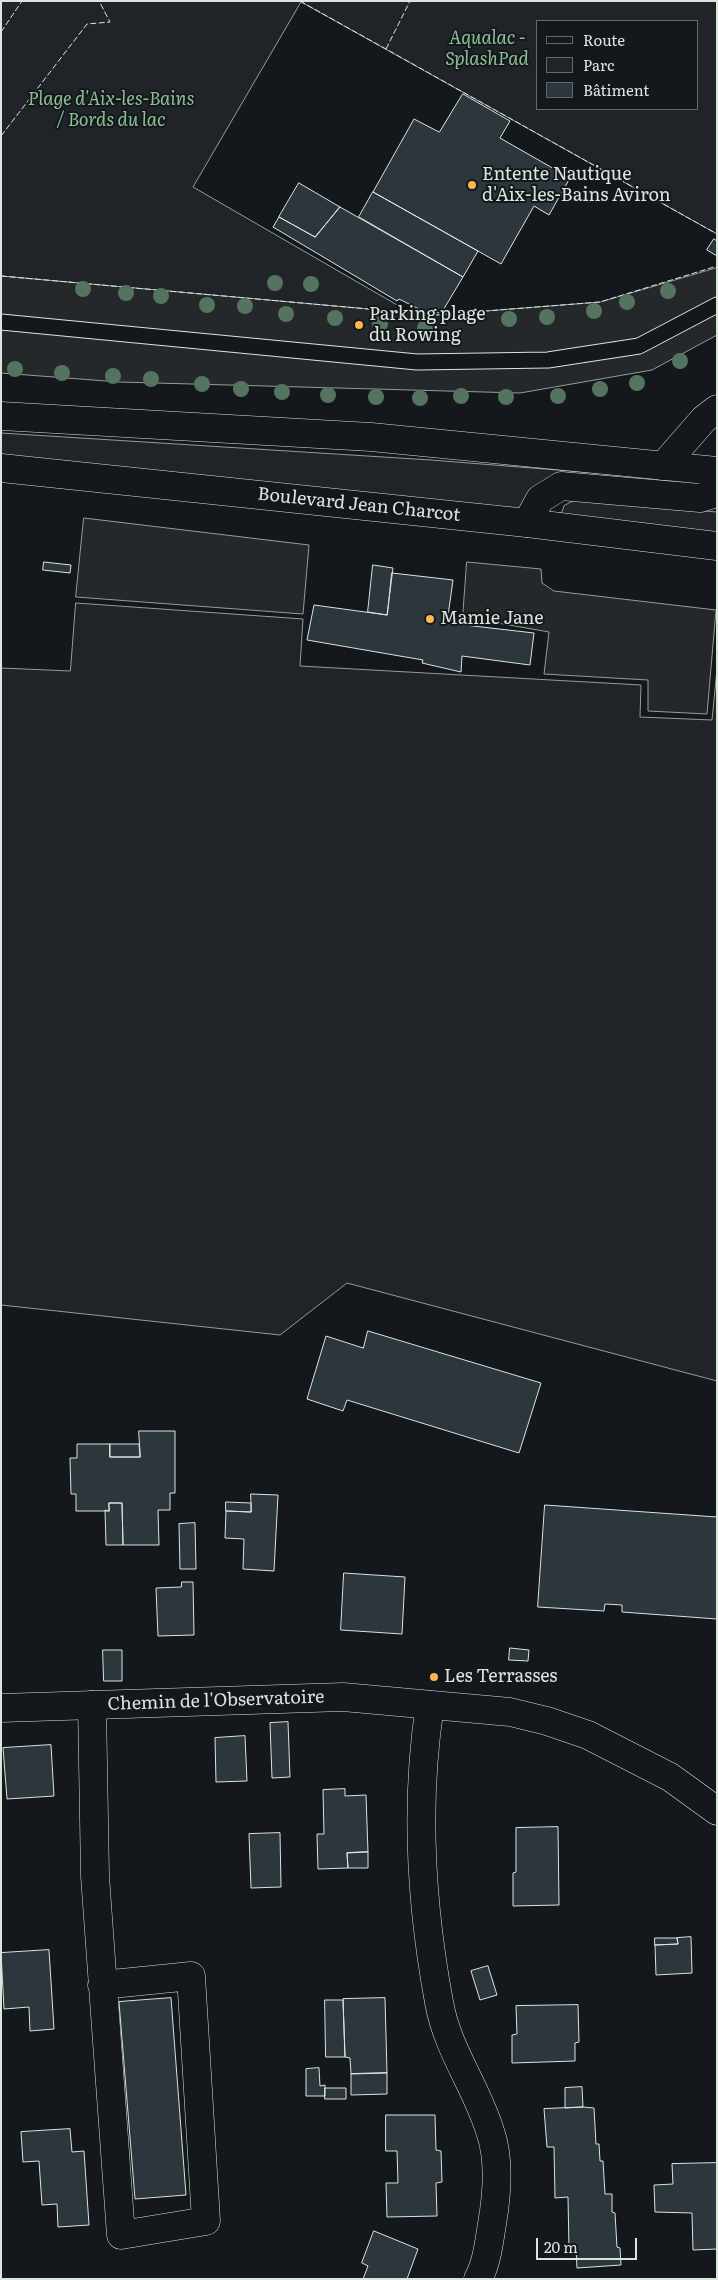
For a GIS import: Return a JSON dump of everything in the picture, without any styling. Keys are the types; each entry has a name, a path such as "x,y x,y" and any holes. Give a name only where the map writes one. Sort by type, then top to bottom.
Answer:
{"street":[{"path":"663,466 704,419 717,409"},
{"path":"1,416 371,437 717,470"},
{"name":"Boulevard Jean Charcot","path":"1,468 527,523 717,546"},
{"path":"527,523 540,500 561,486 700,498 717,493"},
{"name":"Chemin de l'Observatoire","path":"1,1708 343,1697 510,1712 547,1721 588,1735 670,1777 717,1811"},
{"path":"92,1705 95,1876 102,1985 121,2235 206,2220 191,1976 102,1985"},
{"path":"430,1705 423,1787 423,1855 429,1936 439,2004 454,2055 474,2092 491,2132 496,2166 495,2209 484,2278"}],"lane":[{"path":"1,322 417,362 548,360 639,346 717,305"}],"green space":[{"name":"Plage d'Aix-les-Bains / Bords du lac","path":"1,1 717,1 717,234 301,2 193,187 411,313 1,276"},
{"path":"1,433 431,460 671,479 675,483 560,475 519,512 1,458"},
{"path":"575,500 717,512 717,533 560,517 564,506"},
{"path":"76,603 303,619 300,666 641,685 640,717 712,720 717,669 717,1381 347,1283 280,1335 1,1305 1,668 70,671"}],"shaded area":[{"name":"Parking plage du Rowing","path":"717,268 717,335 652,370 520,393 119,382 1,373 1,276 435,315 600,302"},
{"path":"84,518 309,545 303,614 76,597"},
{"path":"467,562 541,569 542,583 554,591 716,610 707,714 648,711 648,680 544,674 549,632 463,617"}],"building":[{"name":"Entente Nautique d'Aix-les-Bains Aviron","path":"463,94 510,121 500,138 570,178 549,215 534,206 501,264 373,192 414,119 439,132"},
{"path":"299,183 340,207 315,237 279,217"},
{"path":"373,192 478,251 463,277 359,217"},
{"path":"340,207 463,277 442,312 429,314 399,299 397,301 273,227 279,217 315,237"},
{"path":"714,239 717,241 717,256 707,250"},
{"path":"44,562 71,565 70,573 43,570"},
{"path":"373,565 393,568 387,615 368,612"},
{"path":"392,573 453,580 447,623 534,633 530,665 462,656 461,672 422,663 423,660 307,640 314,605 387,615"},
{"path":"368,1331 541,1383 519,1453 347,1400 343,1411 307,1399 326,1336 363,1348"},
{"path":"139,1431 175,1431 175,1493 170,1493 170,1510 158,1510 159,1545 123,1545 122,1503 109,1503 109,1511 76,1511 76,1494 71,1494 70,1458 77,1458 77,1444 110,1444 110,1457 140,1457"},
{"path":"110,1444 139,1444 140,1457 110,1457"},
{"path":"251,1494 278,1495 274,1571 243,1569 244,1539 225,1538 226,1511 251,1512"},
{"path":"226,1502 251,1503 251,1512 226,1511"},
{"path":"109,1503 122,1503 123,1545 106,1545 105,1510 109,1511"},
{"path":"545,1505 717,1517 717,1619 622,1612 622,1605 605,1604 604,1611 538,1607"},
{"path":"195,1523 196,1569 180,1569 179,1524"},
{"path":"344,1573 405,1577 402,1634 341,1630"},
{"path":"182,1582 193,1582 194,1635 158,1636 156,1588 181,1587"},
{"path":"510,1648 529,1650 528,1661 509,1660"},
{"path":"103,1650 122,1650 122,1681 104,1681"},
{"path":"288,1722 290,1777 272,1778 270,1723"},
{"path":"245,1736 247,1781 216,1782 215,1738"},
{"path":"51,1745 54,1796 7,1799 3,1748"},
{"path":"345,1789 345,1796 366,1795 368,1852 347,1853 348,1868 318,1869 317,1834 324,1834 323,1790"},
{"path":"558,1827 559,1905 513,1906 513,1873 516,1872 516,1828"},
{"path":"280,1833 281,1887 251,1888 249,1834"},
{"path":"368,1852 368,1868 348,1868 347,1853"},
{"path":"691,1937 692,1973 656,1975 655,1945 678,1944 677,1938"},
{"path":"655,1938 677,1938 678,1944 655,1945"},
{"path":"49,1950 54,2029 30,2031 29,2007 4,2009 1,1953"},
{"path":"488,1966 497,1995 480,2000 471,1971"},
{"path":"171,1998 186,2195 135,2199 119,2002"},
{"path":"385,1998 387,2073 351,2074 350,2058 345,2057 343,1999"},
{"path":"325,2000 343,2000 345,2057 326,2057"},
{"path":"578,2005 579,2042 575,2043 575,2061 512,2063 512,2035 517,2034 516,2006"},
{"path":"319,2068 320,2086 325,2085 325,2096 306,2096 306,2069"},
{"path":"387,2073 387,2094 351,2095 351,2074"},
{"path":"582,2087 583,2107 565,2108 565,2088"},
{"path":"325,2088 346,2088 346,2099 325,2099"},
{"path":"594,2108 596,2144 599,2144 600,2161 603,2161 605,2194 612,2194 612,2212 615,2213 617,2247 620,2248 621,2265 577,2268 576,2249 569,2250 568,2197 555,2198 554,2147 547,2147 544,2109"},
{"path":"386,2115 435,2115 436,2150 441,2151 442,2182 436,2183 437,2216 387,2217 386,2183 398,2183 397,2151 386,2151"},
{"path":"70,2129 72,2152 84,2151 89,2225 58,2227 57,2204 42,2205 39,2161 23,2162 21,2132"},
{"path":"717,2163 717,2249 693,2250 692,2213 655,2212 654,2185 673,2184 672,2164"},
{"path":"374,2231 418,2249 407,2279 363,2279 368,2266 362,2263"}],"fence":[{"path":"1,32 22,1"},
{"path":"1,136 87,24 110,22 99,1"},
{"path":"300,1 717,234"},
{"path":"386,49 410,1"},
{"path":"1,276 435,315 600,302 717,266"}],"place":[{"name":"Entente Nautique d'Aix-les-Bains Aviron","path":"472,185"},
{"name":"Parking plage du Rowing","path":"359,325"},
{"name":"Mamie Jane","path":"430,619"},
{"name":"Les Terrasses","path":"434,1677"}],"park label":[{"name":"Aqualac - SplashPad","path":"487,49"}]}
